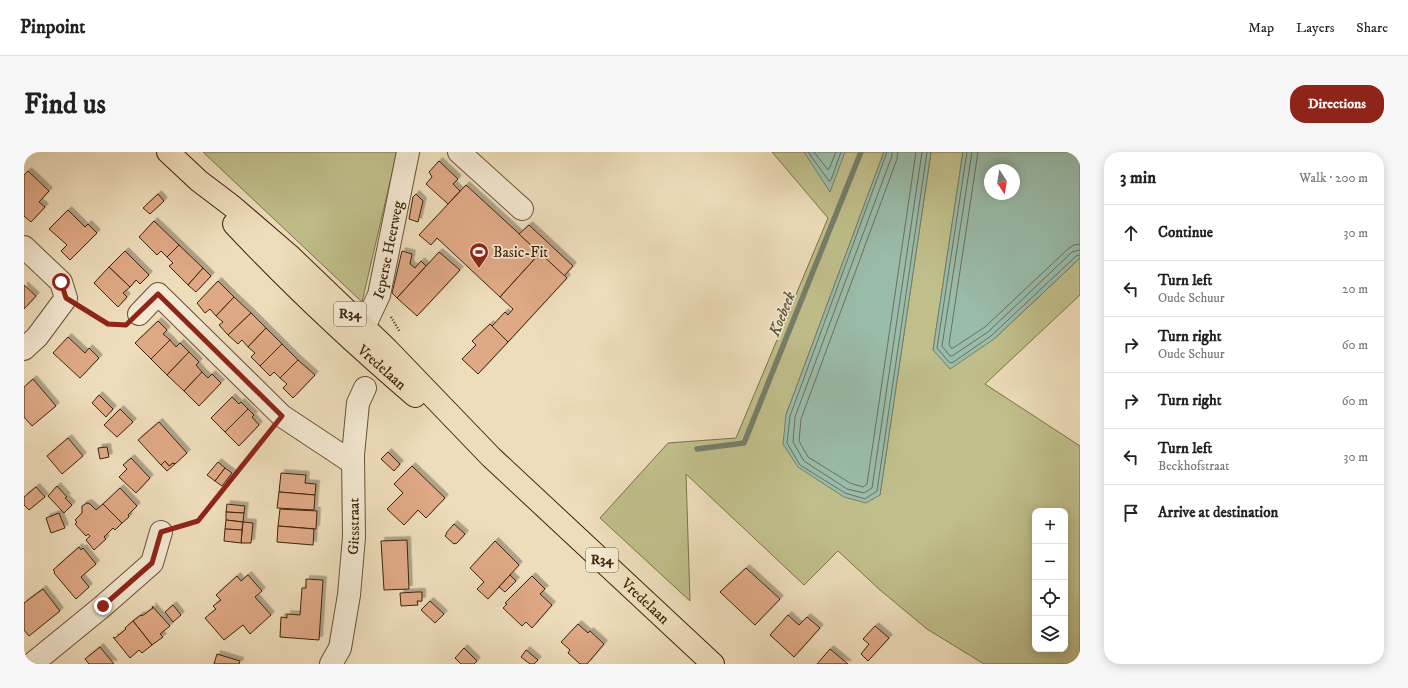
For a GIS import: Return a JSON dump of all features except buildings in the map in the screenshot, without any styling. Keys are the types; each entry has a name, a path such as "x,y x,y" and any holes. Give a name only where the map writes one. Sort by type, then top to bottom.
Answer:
{"main road":[{"name":"Vredelaan","path":"168,152 199,182 232,206 289,255 358,333 713,664"}],"street":[{"name":"Ieperse Heerweg","path":"358,333 379,296 408,152"},
{"path":"459,152 522,209"},
{"path":"24,247 61,282 66,298 37,337 24,349"},
{"path":"139,314 158,294 282,416 353,463"},
{"name":"Gitsstraat","path":"331,664 340,648 349,595 354,537 353,463 358,403 365,388"},
{"path":"32,664 103,606 152,563 161,532"}],"path":[{"path":"66,298 108,324 126,325 139,314"},
{"path":"161,532 198,521 282,416"}],"shaded area":[{"path":"203,152 397,152 362,302"},
{"path":"772,152 884,152 786,415 880,495 931,152 963,152 933,350 994,339 1080,258 1080,295 985,384 1080,446 1080,664 984,664 927,629 880,590 838,551 804,585 686,474 690,601 600,518 668,443 736,438 828,218"}],"water":[{"path":"804,152 845,152 830,192"},
{"path":"884,152 931,152 880,495 866,503 844,497 798,467 783,444 786,415"},
{"path":"963,152 1080,152 1080,258 994,339 950,369 933,350"}],"waterway":[{"name":"Koebeek","path":"697,449 744,443 861,152"}],"place":[{"name":"Basic-Fit","path":"479,269"}],"route":[{"path":"61,282 66,298 108,324 126,325 158,294 282,416 198,521 161,532 152,563 103,606"}]}
